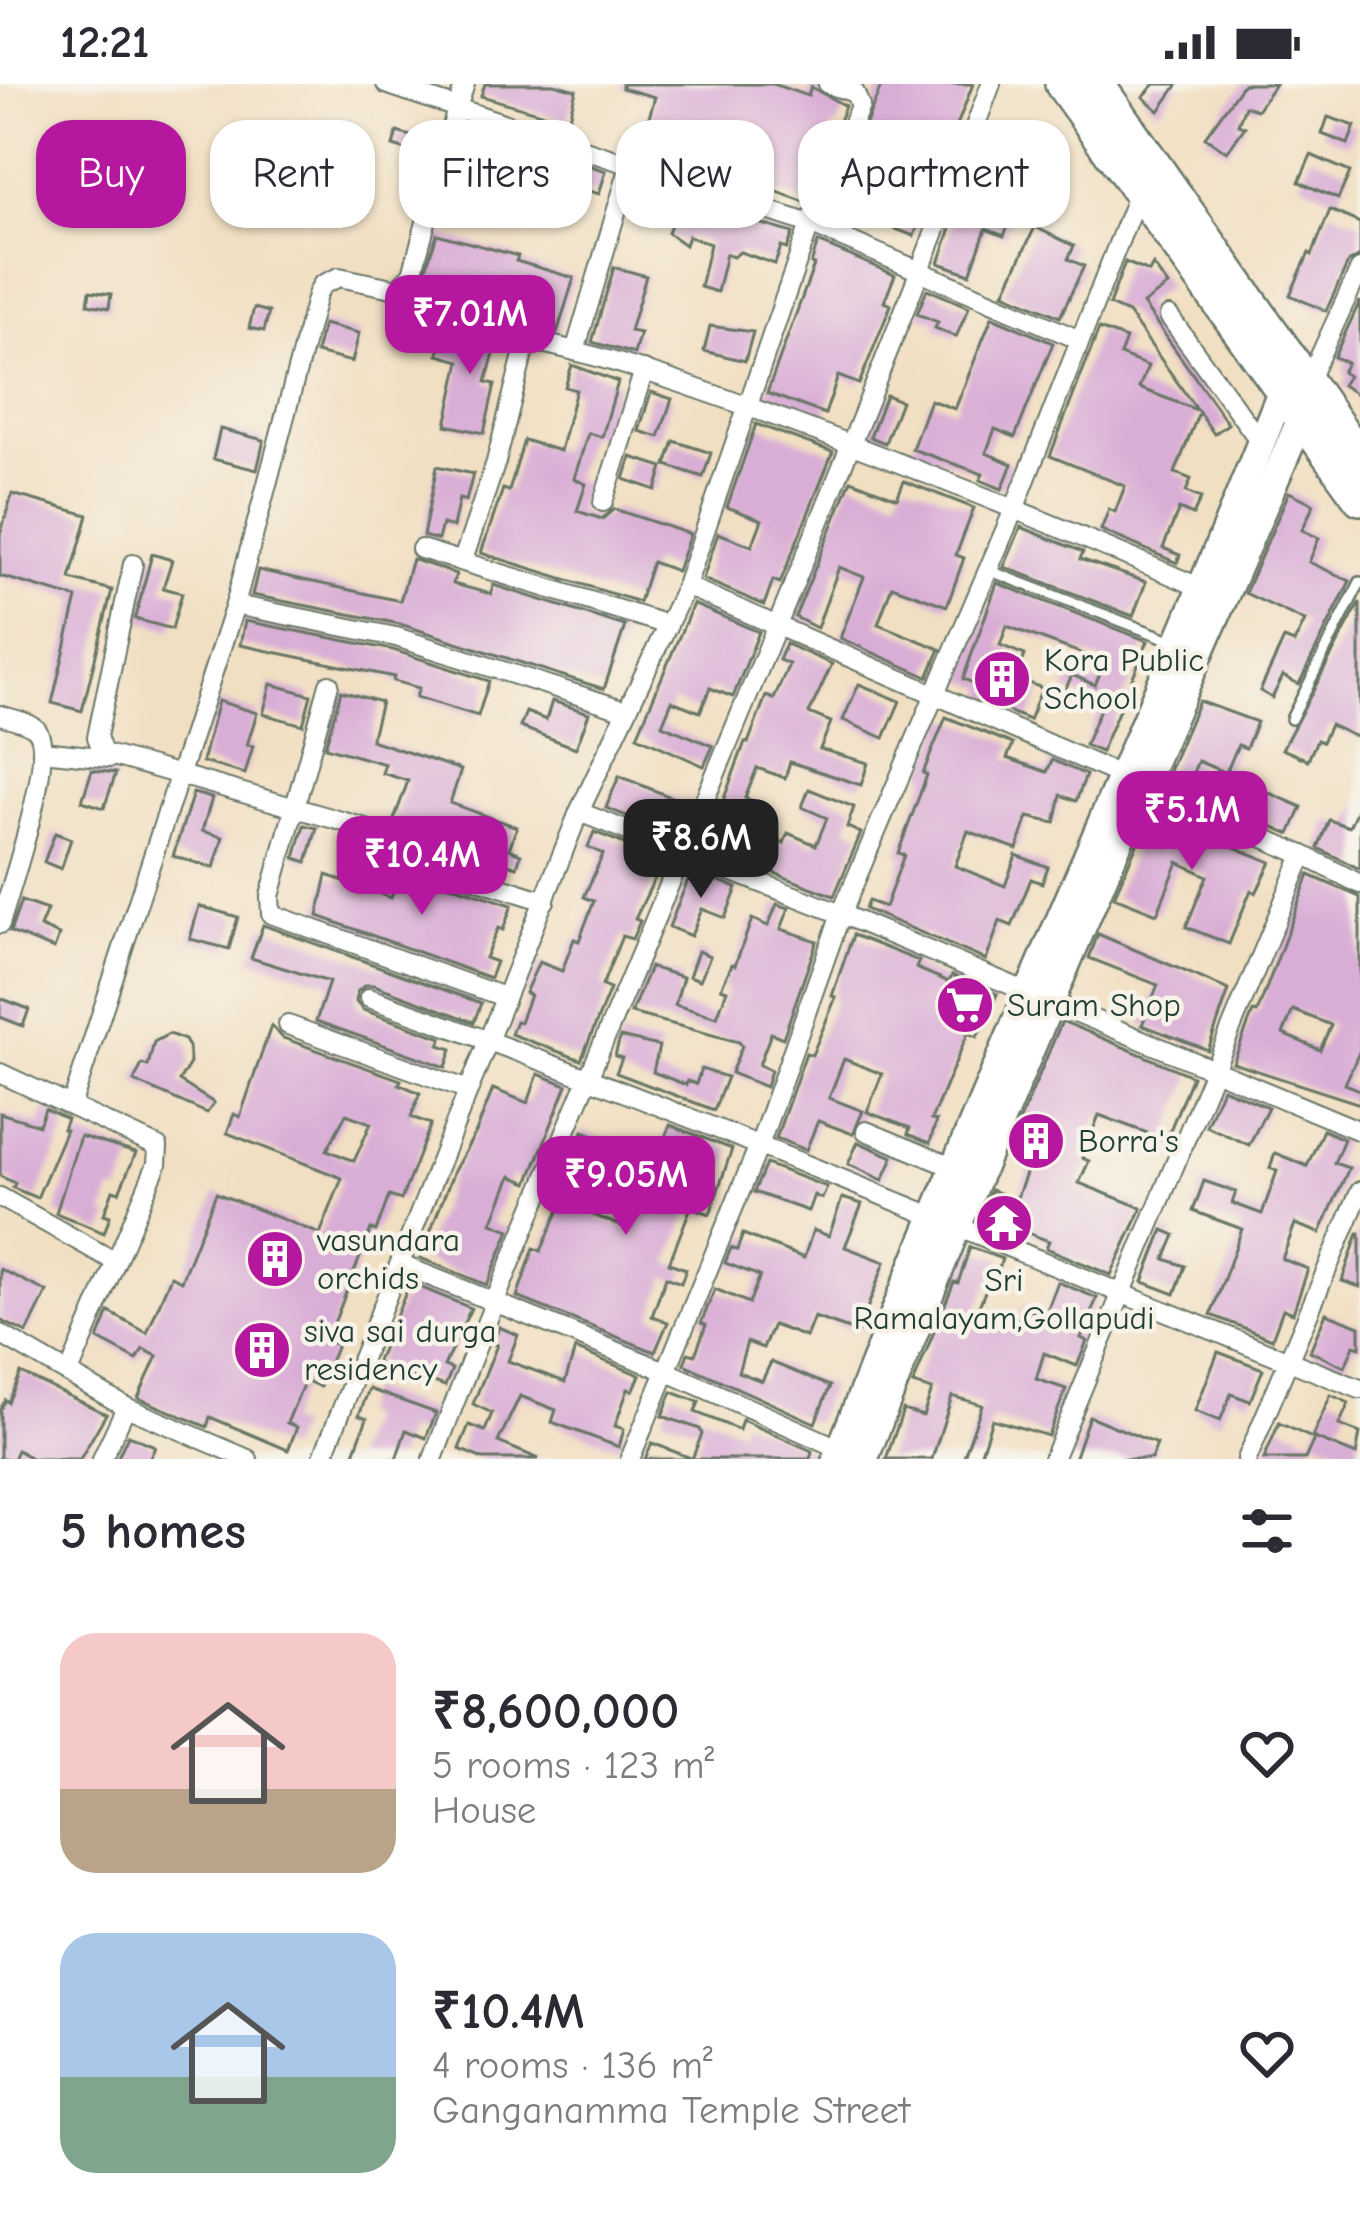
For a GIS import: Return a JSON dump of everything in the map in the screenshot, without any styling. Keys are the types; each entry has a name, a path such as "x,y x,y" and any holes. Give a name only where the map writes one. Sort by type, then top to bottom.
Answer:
{"highway":[{"path":"1062,84 1138,193 1344,455 1360,498"},
{"path":"1096,84 1296,398"}],"street":[{"path":"72,1104 235,605 316,295 322,285 339,277 386,290 406,284 465,84"},
{"path":"828,84 855,93 860,106 854,120"},
{"path":"433,1459 491,1304 851,444 991,84"},
{"path":"391,85 616,157"},
{"path":"630,1459 760,1144 842,914 1015,507 1138,193"},
{"path":"575,351 616,213"},
{"path":"322,1459 579,812 686,586 809,228"},
{"path":"819,228 1080,340"},
{"path":"402,1265 668,1372 851,1456 946,1219 1246,511 1261,443 1296,398 1360,269"},
{"path":"1169,316 1261,443"},
{"path":"463,560 496,462 524,351 535,343 644,370 851,444 1015,507 1199,587"},
{"path":"603,502 644,370"},
{"path":"1278,473 1296,398"},
{"path":"1131,781 1199,587 1246,511 1278,473 1303,458 1344,455"},
{"path":"421,549 668,625"},
{"path":"110,758 98,737 133,564"},
{"path":"686,586 1360,884"},
{"path":"235,605 396,637 625,710"},
{"path":"329,684 270,896 271,914 504,997"},
{"path":"0,715 35,728 42,751 37,793 0,924"},
{"path":"42,751 110,758 182,774 362,826"},
{"path":"579,812 842,914 1360,1131"},
{"path":"1053,1459 1303,855"},
{"path":"403,856 544,901"},
{"path":"369,998 760,1144 1360,1390"},
{"path":"946,1219 957,1169 1039,998"},
{"path":"288,1025 466,1089"},
{"path":"0,1073 158,1147 157,1164 69,1373"},
{"path":"866,1131 957,1169"},
{"path":"1247,1459 1360,1191"},
{"path":"0,1198 113,1261"},
{"path":"0,1334 126,1407 248,1459"},
{"path":"102,1459 126,1407"}],"lane":[{"path":"988,570 1178,643"},
{"path":"1291,719 1360,581"}],"building":[{"path":"485,84 554,84 576,90 568,120 481,96"},
{"path":"622,84 773,84 808,96 811,87 845,106 839,120 798,120 798,199 774,190 774,120 648,120 655,97 622,88"},
{"path":"882,84 973,84 959,120 867,120"},
{"path":"1155,84 1178,84 1159,111 1143,97"},
{"path":"1243,84 1275,84 1257,110 1245,106 1238,124 1245,127 1227,152 1205,137"},
{"path":"1328,117 1355,126 1348,144 1322,134"},
{"path":"1311,155 1350,172 1338,199 1299,182"},
{"path":"592,166 606,171 599,194 592,192"},
{"path":"1330,210 1360,223 1360,256 1348,263 1326,311 1290,295"},
{"path":"670,228 774,228 793,233 775,264 740,252 733,257 726,254 717,292 700,287 710,244 688,236 685,245 668,233"},
{"path":"893,228 917,228 914,236"},
{"path":"951,228 1007,228 1004,236 986,229 970,274 939,263"},
{"path":"1035,228 1074,246 1068,259 1084,266 1060,317 1004,293"},
{"path":"437,234 518,256 516,261 574,278 557,333 509,322 510,316 419,290"},
{"path":"818,242 895,275 884,302 891,305 859,384 838,376 825,414 767,393"},
{"path":"1125,262 1149,272 1153,265 1168,286 1143,304 1228,424 1214,434 1199,412 1175,473 1191,479 1186,492 1201,498 1193,515 1179,509 1163,548 1180,555 1177,563 1101,530 1109,509 1115,512 1125,486 1050,456 1099,329 1126,339 1120,355 1148,366 1139,388 1197,410 1128,313 1109,305"},
{"path":"614,267 646,276 630,331 640,333 634,354 592,342"},
{"path":"927,289 969,307 956,337 935,328 938,322 917,314"},
{"path":"90,291 111,294 109,308 88,304"},
{"path":"1360,301 1360,396 1342,385 1348,376 1342,372 1347,363 1334,357"},
{"path":"254,308 269,312 264,331 249,328"},
{"path":"992,317 1053,343 1015,437 995,429 986,453 1012,464 1002,489 980,480 983,474 912,449 930,400 955,409"},
{"path":"323,324 359,333 352,362 316,353"},
{"path":"446,325 498,339 486,382 495,384 484,433 446,425 460,361 438,355"},
{"path":"710,326 753,332 745,361 704,351"},
{"path":"572,365 618,382 602,437 588,433 574,479 586,484 577,511 602,519 614,509 690,534 677,571 652,562 639,602 481,553 503,489 509,491 524,440 560,451 576,390 565,387"},
{"path":"651,392 672,399 659,437 639,431"},
{"path":"886,395 901,401 885,443 870,437"},
{"path":"756,424 833,452 780,583 773,580 764,605 703,579 718,533 752,546 762,520 727,507"},
{"path":"220,429 264,440 257,470 213,459"},
{"path":"674,441 711,453 703,477 666,465"},
{"path":"631,457 663,467 656,490 624,479"},
{"path":"437,466 473,474 466,501 459,499 453,527 442,524 438,540 423,536"},
{"path":"851,480 897,498 904,481 974,508 956,555 964,558 947,606 892,586 878,624 940,649 928,677 840,638 864,577 839,567 817,628 795,617"},
{"path":"1289,492 1314,504 1302,530 1319,538 1309,562 1350,581 1299,684 1283,676 1272,698 1260,691 1284,639 1294,643 1305,621 1245,593"},
{"path":"12,494 88,515 70,579 112,590 82,711 52,703 77,598 0,576 0,536"},
{"path":"1021,527 1083,552 1080,559 1146,582 1133,616 1004,567"},
{"path":"152,554 172,560 163,588 182,593 172,629 135,619"},
{"path":"412,559 456,574 453,584 491,594 493,585 625,626 604,689 400,624 252,595 258,570 400,601"},
{"path":"997,583 1148,641 1101,752 1085,745 1102,704 1065,690 1072,675 1095,685 1105,662 1007,626 1000,645 1025,655 1016,678 1042,688 1029,720 982,700 986,688 963,679"},
{"path":"1360,602 1360,729 1356,737 1330,725 1308,760 1282,749"},
{"path":"693,604 759,632 733,697 710,688 700,712 672,701 662,725 713,746 704,766 637,736"},
{"path":"245,621 393,650 489,681 478,716 416,697 419,688 393,681 394,677 240,645"},
{"path":"786,644 832,664 809,713 831,722 820,749 868,763 861,785 790,762 785,778 757,768 745,798 759,804 749,829 784,843 788,833 816,845 827,818 802,807 809,789 854,807 847,827 861,833 834,896 706,847 745,742 766,696 774,699 789,664 779,660"},
{"path":"271,684 311,695 303,725 263,714"},
{"path":"859,684 900,701 884,738 843,720"},
{"path":"341,691 381,702 371,740 461,770 450,803 517,827 509,849 521,854 517,867 476,853 472,864 387,839 408,781 382,773 385,764 325,747"},
{"path":"218,701 257,713 247,745 253,746 245,774 202,762"},
{"path":"552,701 589,713 576,748 520,727 526,712 546,720"},
{"path":"1199,701 1257,722 1246,748 1238,745 1226,773 1198,761 1186,789 1165,780"},
{"path":"946,717 1013,744 1007,758 1047,772 1052,760 1086,775 1076,801 1061,795 1055,823 1028,817 1017,849 968,831 955,866 1005,886 1016,855 1048,867 1042,883 1031,879 1012,926 1000,921 986,960 865,909 868,901 885,907 904,855 898,853 927,775 923,773"},
{"path":"92,770 116,773 104,808 82,801"},
{"path":"1225,774 1302,807 1290,834 1213,800"},
{"path":"619,776 688,804 675,835 606,808"},
{"path":"193,793 212,798 202,831 223,837 214,868 173,856"},
{"path":"1360,803 1360,869 1318,848 1329,820 1349,827"},
{"path":"1154,805 1207,828 1204,835 1271,862 1256,893 1251,890 1229,944 1186,927 1207,876 1178,862 1157,914 1114,897"},
{"path":"304,825 317,828 307,862 295,858"},
{"path":"594,832 664,859 635,919 640,921 632,939 622,936 602,986 610,989 581,1060 511,1034 516,1021 520,1022 530,995 525,993 539,962 562,971 574,939 579,941 594,901 584,897 603,854 588,847"},
{"path":"55,833 71,839 61,869 44,862"},
{"path":"402,870 512,905 485,958 496,962 490,978 318,916 327,875 391,898"},
{"path":"692,870 737,888 725,918 702,909 691,936 669,927"},
{"path":"1309,875 1360,897 1360,1050 1345,1084 1360,1090 1360,1104 1233,1063 1253,1012 1257,1013","holes":["1293,1010 1331,1025 1320,1050 1283,1034"]},
{"path":"21,901 47,910 40,927 59,935 54,949 10,932"},
{"path":"777,904 789,908 781,929 817,941 783,1038 771,1033 759,1065 771,1070 766,1087 731,1073 742,1046 739,1042 631,1013 650,967 683,977 675,1005 717,1017 727,990 721,988 752,919 768,926"},
{"path":"199,906 238,917 229,949 190,939"},
{"path":"263,925 481,1003 474,1022 374,985 357,992 356,1002 363,1010 442,1038 439,1045 452,1049 446,1067 316,1021 329,982 251,958"},
{"path":"1098,934 1229,990 1208,1050 1142,1025 1158,985 1089,958"},
{"path":"853,935 919,961 916,968 949,982 952,975 997,994 977,1037 968,1033 931,1120 936,1121 930,1143 908,1134 910,1128 867,1112 882,1074 844,1059 829,1098 863,1111 853,1134 818,1121 806,1150 776,1138 806,1053 812,1055 836,997 832,996"},
{"path":"698,951 710,956 700,980 689,976"},
{"path":"0,998 29,1009 23,1026 0,1017"},
{"path":"1062,1021 1192,1076 1166,1140 1099,1115 1082,1158 1089,1161 1079,1183 1142,1208 1111,1275 1046,1248 1049,1241 981,1215 991,1190 1016,1200 1034,1153 1010,1144"},
{"path":"271,1026 283,1038 401,1080 399,1084 420,1093 411,1117 431,1124 401,1200 389,1196 376,1231 371,1229 327,1341 337,1345 320,1387 305,1380 287,1423 297,1427 288,1450 210,1417 207,1427 138,1398 157,1356 143,1349 137,1360 98,1339 109,1312 147,1333 171,1276 181,1281 216,1193 320,1234 342,1178 227,1133 234,1114 240,1117","holes":["346,1114 371,1123 354,1161 327,1150"]},
{"path":"169,1034 185,1040 189,1047 190,1063 179,1081 214,1103 207,1113 134,1081 142,1064 148,1066 154,1042"},
{"path":"620,1037 659,1046 653,1072 686,1085 687,1081 696,1084 701,1069 727,1077 714,1110 616,1073 622,1058 615,1056"},
{"path":"538,1074 567,1085 528,1183 511,1176 492,1223 510,1230 487,1285 420,1258 493,1089 528,1103"},
{"path":"1222,1088 1268,1107 1249,1145 1206,1126"},
{"path":"45,1109 67,1119 37,1198 13,1188 15,1183 0,1176 0,1113 39,1125"},
{"path":"670,1125 732,1149 710,1214 691,1207 669,1263 686,1269 681,1283 666,1277 652,1316 668,1322 655,1352 517,1297 534,1248 541,1251 562,1203 629,1229 645,1186 589,1162 587,1167 571,1160 583,1131 656,1160"},
{"path":"1323,1130 1344,1139 1334,1163 1349,1168 1320,1233 1295,1224 1282,1259 1308,1269 1293,1313 1283,1309 1272,1339 1211,1315 1242,1229 1193,1211 1204,1181 1236,1192 1232,1203 1262,1214 1277,1171 1270,1168 1275,1153 1307,1166"},
{"path":"80,1136 136,1153 119,1192 113,1190 104,1214 110,1216 104,1233 56,1213"},
{"path":"858,1142 893,1157 883,1180 848,1164"},
{"path":"766,1164 827,1187 822,1199 814,1195 808,1211 754,1192"},
{"path":"842,1198 862,1204 845,1247 885,1262 858,1332 814,1317 806,1337 773,1325 763,1348 747,1342 738,1372 762,1381 771,1362 830,1386 815,1423 684,1364 688,1353 695,1355 715,1289 749,1303 760,1276 725,1263 743,1234 804,1258 813,1230 829,1236"},
{"path":"1163,1230 1175,1235 1165,1259 1185,1266 1175,1294 1143,1282"},
{"path":"1360,1233 1360,1287 1342,1281"},
{"path":"970,1247 1002,1259 978,1309 1016,1324 1023,1307 1045,1316 1058,1282 1097,1298 1081,1338 1087,1341 1077,1366 1044,1353 1036,1379 1066,1389 1048,1436 992,1419 979,1459 963,1459 982,1405 952,1396 932,1459 886,1459 903,1410 923,1416 932,1390 913,1384"},
{"path":"0,1269 47,1292 27,1333 0,1320"},
{"path":"410,1283 471,1308 444,1366 452,1369 445,1386 376,1363"},
{"path":"1326,1313 1360,1326 1360,1347 1354,1345 1345,1367 1310,1351"},
{"path":"499,1327 518,1335 508,1361 565,1382 575,1349 640,1375 633,1391 628,1389 615,1426 624,1429 619,1447 552,1422 556,1410 520,1396 498,1442 539,1459 483,1459 459,1449 469,1425 485,1431 492,1413 473,1404 497,1345 493,1344"},
{"path":"1218,1352 1263,1369 1250,1401 1231,1394 1220,1421 1195,1411"},
{"path":"21,1373 106,1414 80,1459 33,1459 17,1450 13,1459 0,1459 0,1410"},
{"path":"369,1389 436,1413 426,1438 406,1430 396,1459 352,1459 367,1418 359,1415"},
{"path":"672,1392 699,1402 695,1412 739,1430 742,1420 812,1451 810,1459 692,1459 702,1434 700,1429 662,1416"},
{"path":"1331,1395 1349,1403 1339,1425 1360,1433 1356,1455 1312,1437"},
{"path":"1089,1416 1157,1444 1151,1459 1074,1459"},
{"path":"1279,1423 1314,1439 1305,1459 1264,1459"},
{"path":"128,1435 155,1446 149,1459 117,1459"},
{"path":"652,1443 691,1458 691,1459 645,1459"}],"place":[{"name":"Kora Public School","path":"1002,679"},
{"name":"Suram Shop","path":"965,1005"},
{"name":"Borra's","path":"1036,1141"},
{"name":"Sri Ramalayam,Gollapudi","path":"1004,1223"},
{"name":"vasundara orchids","path":"275,1259"},
{"name":"siva sai durga residency","path":"262,1350"}]}
